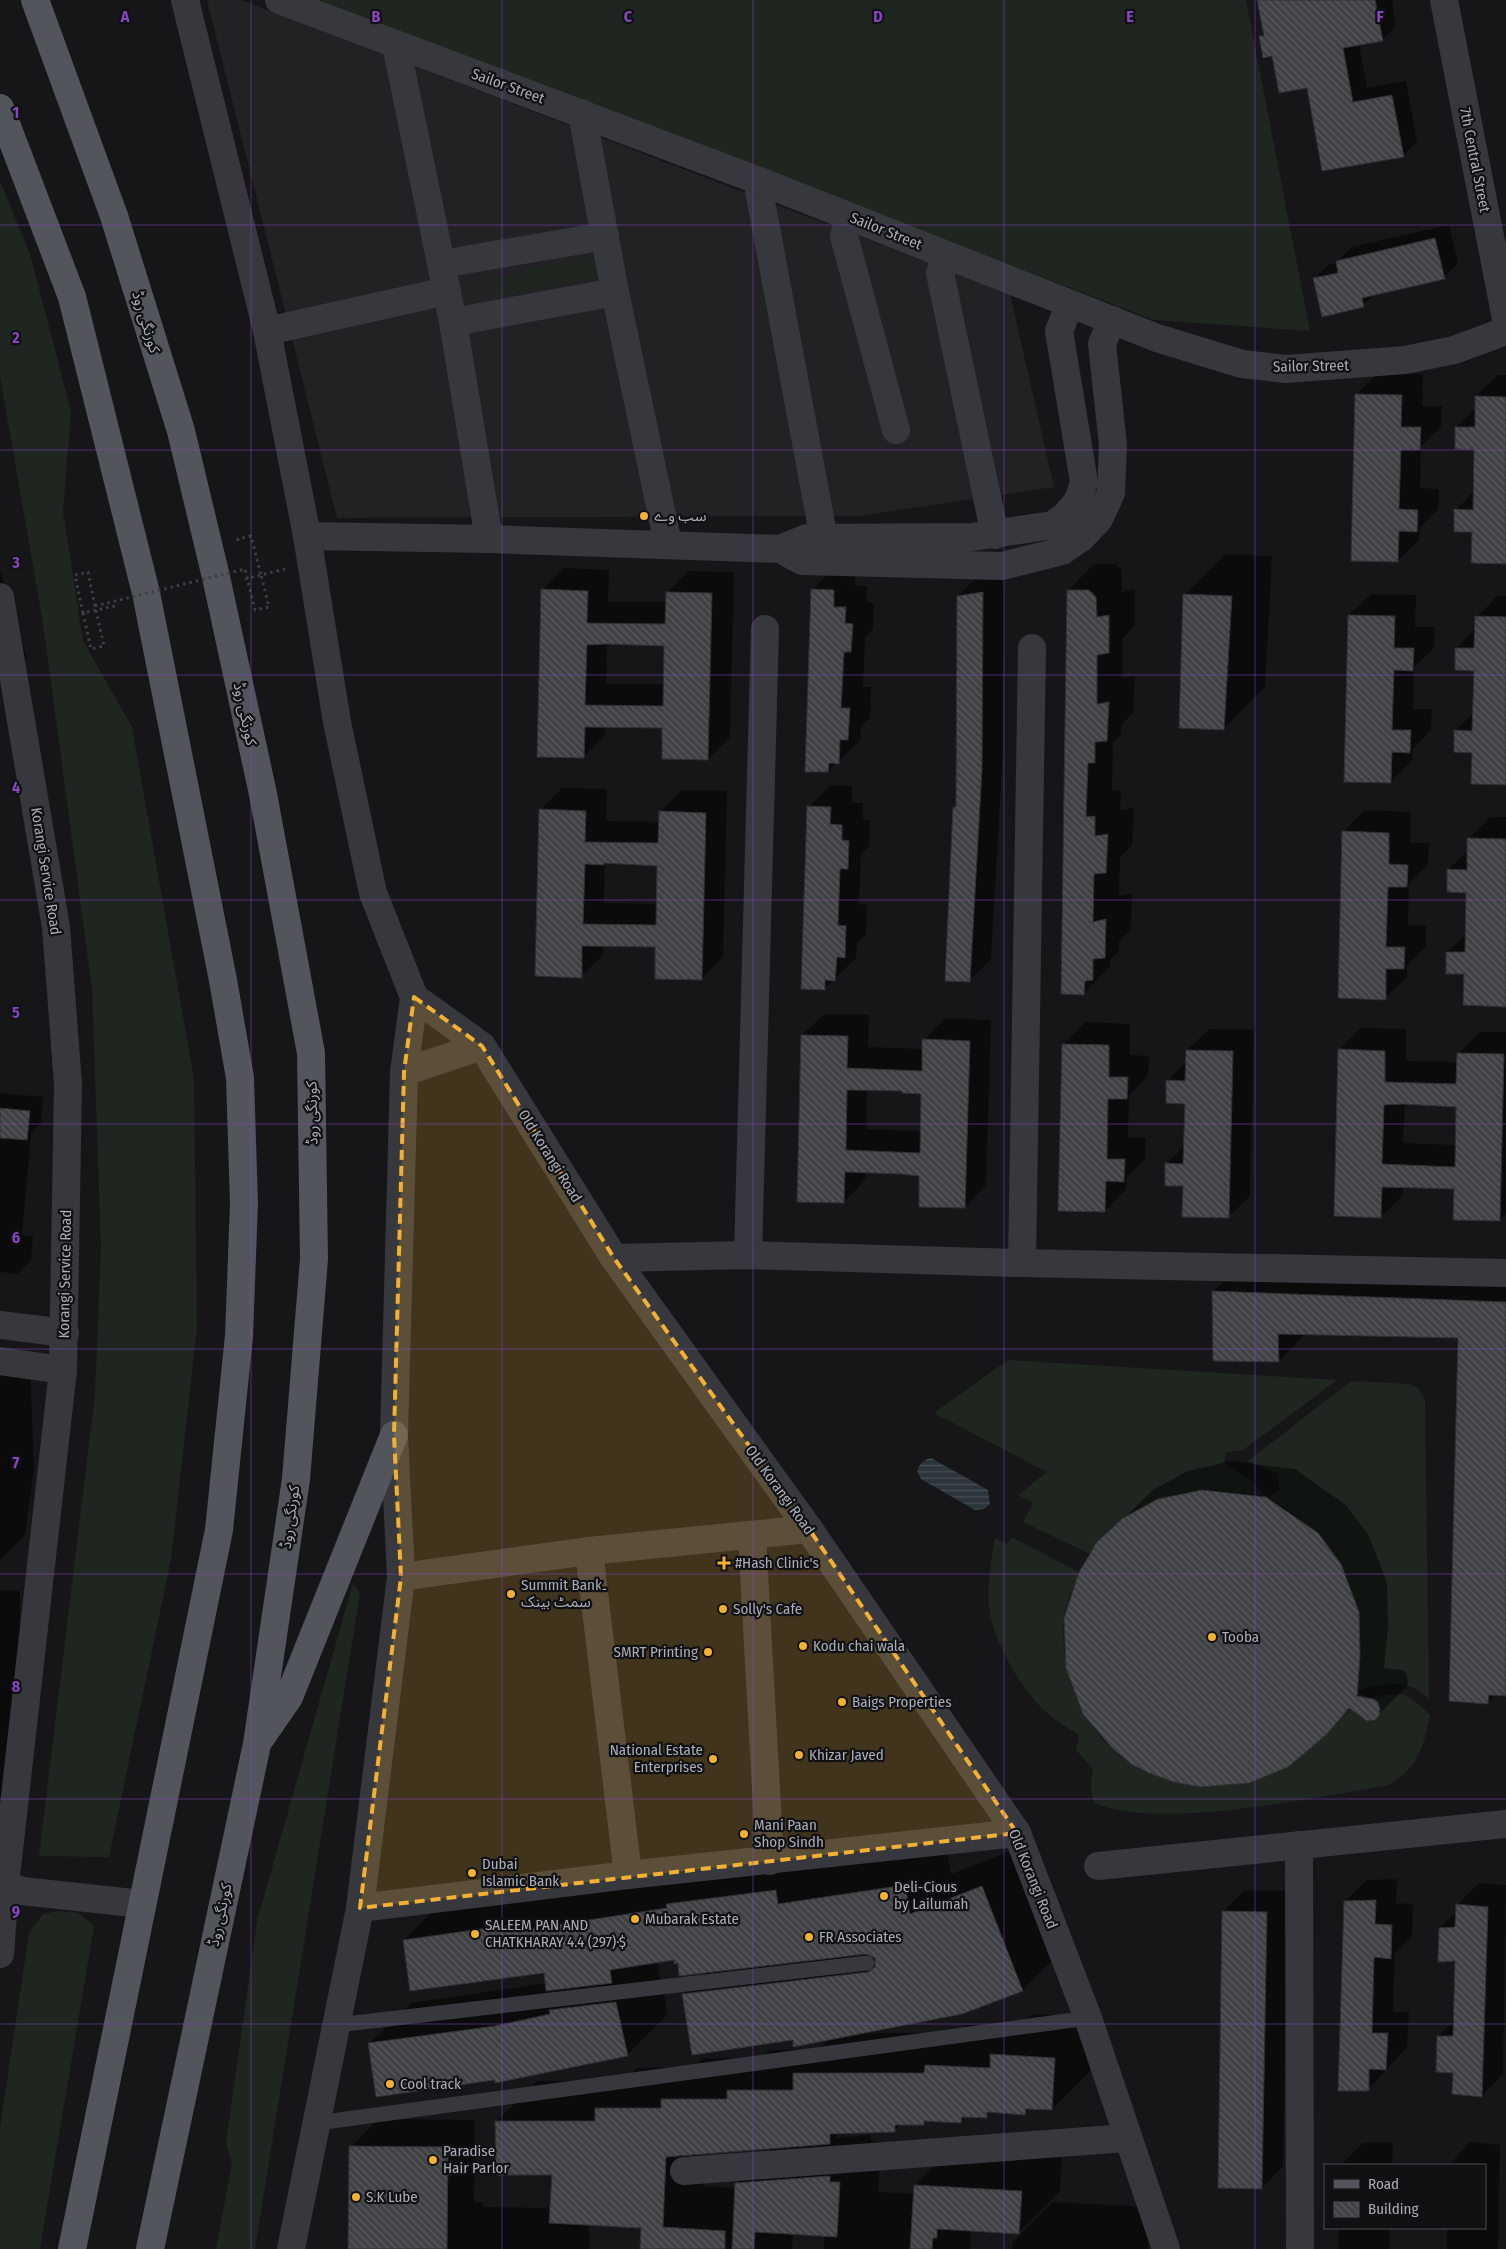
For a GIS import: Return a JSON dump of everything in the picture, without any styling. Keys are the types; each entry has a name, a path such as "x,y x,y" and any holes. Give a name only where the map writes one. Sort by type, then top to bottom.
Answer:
{"main road":[{"name":"کورنگی روڈ","path":"34,0 117,226 180,432 218,586 262,794 311,1052 314,1259 296,1479 257,1744 150,2249"},
{"path":"0,108 72,298 147,598 221,970 240,1078 244,1203 239,1336 219,1530 72,2249"},
{"path":"257,1744 289,1697 394,1435"}],"street":[{"path":"185,0 267,331 307,536 337,722 373,893 414,996 404,1072 394,1435 401,1577 360,1908 291,2249"},
{"name":"Sailor Street","path":"279,0 757,180 1157,338 1242,364 1286,369 1405,360 1454,350 1506,331"},
{"name":"7th Central Street","path":"1444,0 1506,319"},
{"path":"396,45 453,322 489,539"},
{"path":"582,113 615,292 668,544"},
{"path":"757,180 824,539"},
{"path":"850,217 844,236 896,430"},
{"path":"442,264 605,236"},
{"path":"947,256 940,273 995,535"},
{"path":"267,331 447,291"},
{"path":"453,322 615,292"},
{"path":"307,536 489,539 780,549 807,538 995,535 1054,524 1065,516 1078,501 1084,482 1058,331 1070,304"},
{"path":"780,549 802,561 1002,566 1062,551 1081,538 1099,519 1111,493 1113,445 1102,344 1112,320"},
{"name":"Korangi Service Road","path":"0,597 56,927 68,1084 63,1370 0,1954"},
{"path":"748,1255 765,630"},
{"path":"1022,1264 1032,648"},
{"name":"Old Korangi Road","path":"414,996 482,1046 614,1258 809,1529 1017,1833 1088,2018 1166,2249"},
{"path":"404,1072 482,1046"},
{"path":"614,1258 748,1255 1022,1264 1506,1273"},
{"path":"0,1325 65,1333"},
{"path":"0,1361 63,1370"},
{"path":"401,1577 589,1551 809,1529"},
{"path":"752,1536 770,1860"},
{"path":"589,1551 628,1874"},
{"path":"1098,1866 1506,1824"},
{"path":"360,1908 628,1874 1017,1833"},
{"path":"1299,1846 1300,2249"},
{"path":"6,1893 142,1904"},
{"path":"684,2171 1127,2138"}],"lane":[{"path":"337,2024 867,1962"},
{"path":"317,2123 1088,2018"}],"path":[{"path":"240,546 238,539 252,536 269,607 255,610 243,561"},
{"path":"218,586 311,563"},
{"path":"95,606 245,569"},
{"path":"88,572 95,606 104,646 91,649 75,575 88,572"},
{"path":"83,613 147,598"}],"highlighted area":[{"path":"414,997 482,1046 614,1258 809,1529 1017,1833 360,1908 401,1577 394,1435 404,1072"}],"shaded area":[{"path":"207,0 241,0 1010,294 1054,487 858,516 337,518"},
{"path":"320,0 1246,0 1310,331 1154,320"},
{"path":"0,181 30,254 71,411 63,511 83,641 132,727 194,1079 197,1327 171,1559 109,1857 39,1856 95,1394 101,1246 92,989 43,623 0,376"},
{"path":"596,256 600,275 498,297 494,278"},
{"path":"1008,1360 1337,1380 1243,1450 1226,1452 1224,1464 1249,1478 1266,1497 1254,1494 1209,1490 1186,1492 1170,1496 1138,1509 1124,1518 1111,1529 1090,1554 1023,1522 1033,1503 1018,1495 1047,1472 934,1413"},
{"path":"1351,1381 1410,1384 1419,1389 1425,1400 1429,1699 1421,1692 1405,1685 1387,1684 1358,1691 1369,1698 1389,1694 1409,1697 1430,1715 1422,1748 1417,1757 1405,1773 1386,1786 1279,1804 1195,1813 1156,1814 1122,1811 1095,1803 1091,1791 1093,1769 1076,1750 1079,1735 1054,1719 1037,1703 1018,1678 996,1635 989,1607 990,1572 995,1538 1007,1544 1011,1537 1079,1572 1068,1601 1064,1619 1066,1660 1078,1700 1100,1736 1114,1751 1139,1769 1164,1778 1200,1787 1357,1691 1359,1627 1357,1611 1341,1565 1328,1546 1308,1526 1286,1508 1266,1497 1279,1490 1278,1474 1248,1461"},
{"path":"931,1458 988,1490 990,1504 984,1509 975,1510 921,1479 917,1471 918,1468 922,1462"},
{"path":"353,1583 360,1593 255,2249 216,2249 232,2163 226,2143 257,1921"},
{"path":"59,1911 78,1913 94,1926 40,2249 0,2249 0,2128 29,1933 43,1914"}],"building":[{"path":"1257,0 1375,0 1383,41 1343,48 1353,102 1392,95 1404,157 1322,171 1307,88 1279,93 1272,56 1263,58 1259,36 1264,36"},
{"path":"1435,238 1445,279 1362,298 1364,307 1322,317 1313,278 1338,273 1336,261"},
{"path":"1355,394 1402,395 1401,427 1421,427 1420,450 1401,450 1399,509 1418,510 1417,532 1399,531 1398,562 1351,561"},
{"path":"1475,396 1506,397 1506,564 1471,563 1472,532 1454,532 1454,509 1473,510 1474,450 1455,449 1455,427 1475,427"},
{"path":"541,589 588,591 587,623 665,624 666,592 712,593 708,760 662,759 662,728 585,727 584,758 537,757","holes":["587,645 664,646 663,706 585,705"]},
{"path":"811,589 834,590 834,607 846,607 845,623 853,624 851,652 844,652 841,708 850,708 848,740 840,740 839,764 829,763 828,772 805,772"},
{"path":"1067,590 1089,590 1096,597 1097,617 1109,615 1109,653 1097,655 1097,704 1109,702 1107,741 1095,742 1095,763 1088,763 1086,817 1095,816 1095,836 1108,834 1106,873 1094,874 1093,922 1106,919 1105,958 1093,959 1093,980 1085,981 1084,995 1061,994"},
{"path":"983,592 982,769 970,982 945,981 953,807 956,807 957,596"},
{"path":"1183,594 1232,596 1224,730 1179,728"},
{"path":"1348,615 1395,616 1394,648 1414,648 1413,671 1394,670 1392,730 1411,730 1410,753 1392,752 1391,783 1344,782"},
{"path":"1475,616 1506,617 1506,785 1471,784 1472,753 1454,752 1454,730 1472,731 1474,671 1455,670 1455,648 1474,648"},
{"path":"807,806 831,807 830,824 842,825 842,840 849,841 848,869 840,869 838,925 846,926 845,958 837,957 835,981 825,980 825,990 801,989"},
{"path":"539,809 586,811 585,842 658,843 659,811 706,813 702,980 655,979 655,947 582,946 582,978 535,976","holes":["604,863 657,866 656,925 583,924 585,864 604,865"]},
{"path":"1342,831 1389,833 1389,864 1408,865 1407,887 1388,887 1386,947 1405,947 1404,969 1386,969 1386,1000 1338,998"},
{"path":"1467,838 1506,839 1506,1007 1463,1005 1464,974 1446,974 1446,952 1465,952 1466,893 1447,892 1447,869 1467,870"},
{"path":"801,1035 848,1036 847,1068 922,1071 922,1039 970,1041 965,1208 919,1207 919,1176 845,1172 844,1203 797,1202","holes":["847,1090 902,1091 902,1093 921,1094 920,1153 846,1150"]},
{"path":"1062,1044 1109,1045 1109,1077 1128,1077 1127,1099 1108,1099 1107,1159 1125,1159 1124,1182 1106,1181 1105,1212 1058,1211"},
{"path":"1338,1049 1385,1051 1385,1082 1456,1084 1457,1053 1504,1054 1500,1221 1453,1220 1454,1189 1382,1187 1381,1218 1334,1216","holes":["1403,1104 1456,1107 1455,1167 1382,1164 1384,1105"]},
{"path":"1186,1050 1233,1051 1229,1218 1182,1217 1183,1186 1165,1186 1165,1163 1183,1164 1185,1104 1166,1103 1166,1080 1185,1081"},
{"path":"0,1108 30,1111 27,1140 0,1138"},
{"path":"1212,1291 1506,1302 1506,1696 1489,1695 1488,1704 1449,1701 1458,1338 1278,1334 1279,1362 1213,1361"},
{"name":"Tooba","path":"1202,1490 1266,1497 1318,1533 1341,1564 1359,1612 1360,1656 1357,1696 1373,1699 1378,1702 1380,1710 1379,1716 1375,1720 1367,1721 1349,1708 1327,1734 1288,1767 1249,1783 1200,1787 1174,1782 1131,1764 1112,1748 1083,1714 1066,1668 1064,1618 1079,1572 1096,1543 1123,1518 1158,1499"},
{"path":"905,1885 910,1914 982,1886 1023,1991 962,2014 793,2047 793,2040 692,2055 682,1994 868,1972 875,1967 875,1958 866,1954 679,1976 678,1963 674,1964 674,1960 610,1970 612,1983 546,1991 544,1973 410,1991 403,1940 516,1924 517,1931 667,1908 666,1904 776,1890 778,1904"},
{"path":"1376,1900 1375,1924 1392,1925 1391,1959 1374,1957 1372,2033 1388,2033 1386,2070 1369,2069 1369,2091 1338,2091 1344,1901"},
{"path":"1456,1904 1488,1907 1482,2097 1452,2094 1453,2073 1436,2072 1437,2036 1453,2036 1455,1961 1438,1962 1439,1928 1455,1927"},
{"path":"1222,1911 1267,1912 1262,2189 1218,2188"},
{"path":"616,2002 628,2056 495,2083 495,2080 376,2097 368,2043 495,2026 550,2014 549,2010"},
{"path":"990,2054 1055,2058 1052,2110 1026,2109 1025,2115 987,2112 987,2118 962,2117 961,2123 924,2121 924,2125 895,2125 895,2132 830,2134 830,2144 666,2157 663,2227 725,2231 725,2249 640,2249 641,2228 549,2223 552,2175 496,2175 495,2121 595,2121 595,2108 661,2108 661,2099 727,2099 727,2090 793,2090 793,2073 924,2073 925,2065 990,2068"},
{"path":"349,2146 448,2147 447,2249 348,2249"},
{"path":"830,2176 830,2182 840,2182 837,2237 755,2232 754,2249 732,2249 735,2183"},
{"path":"914,2185 1022,2191 1019,2234 937,2229 937,2238 933,2238 932,2249 910,2249"}],"place":[{"name":"سب وے","path":"644,516"},
{"name":"#Hash Clinic's","path":"724,1563"},
{"name":"Summit Bank۔ سمٹ بینک","path":"511,1594"},
{"name":"Solly's Cafe","path":"723,1609"},
{"name":"Tooba","path":"1212,1637"},
{"name":"Kodu chai wala","path":"803,1646"},
{"name":"SMRT Printing","path":"708,1652"},
{"name":"Baigs Properties","path":"842,1702"},
{"name":"Khizar Javed","path":"799,1755"},
{"name":"National Estate Enterprises","path":"713,1759"},
{"name":"Mani Paan Shop Sindh","path":"744,1834"},
{"name":"Dubai Islamic Bank","path":"472,1873"},
{"name":"Deli-Cious by Lailumah","path":"884,1896"},
{"name":"Mubarak Estate","path":"635,1919"},
{"name":"SALEEM PAN AND CHATKHARAY 4.4 (297)·$","path":"475,1934"},
{"name":"FR Associates","path":"809,1937"},
{"name":"Cool track","path":"390,2084"},
{"name":"Paradise Hair Parlor","path":"433,2160"},
{"name":"S.K Lube","path":"356,2197"}]}
